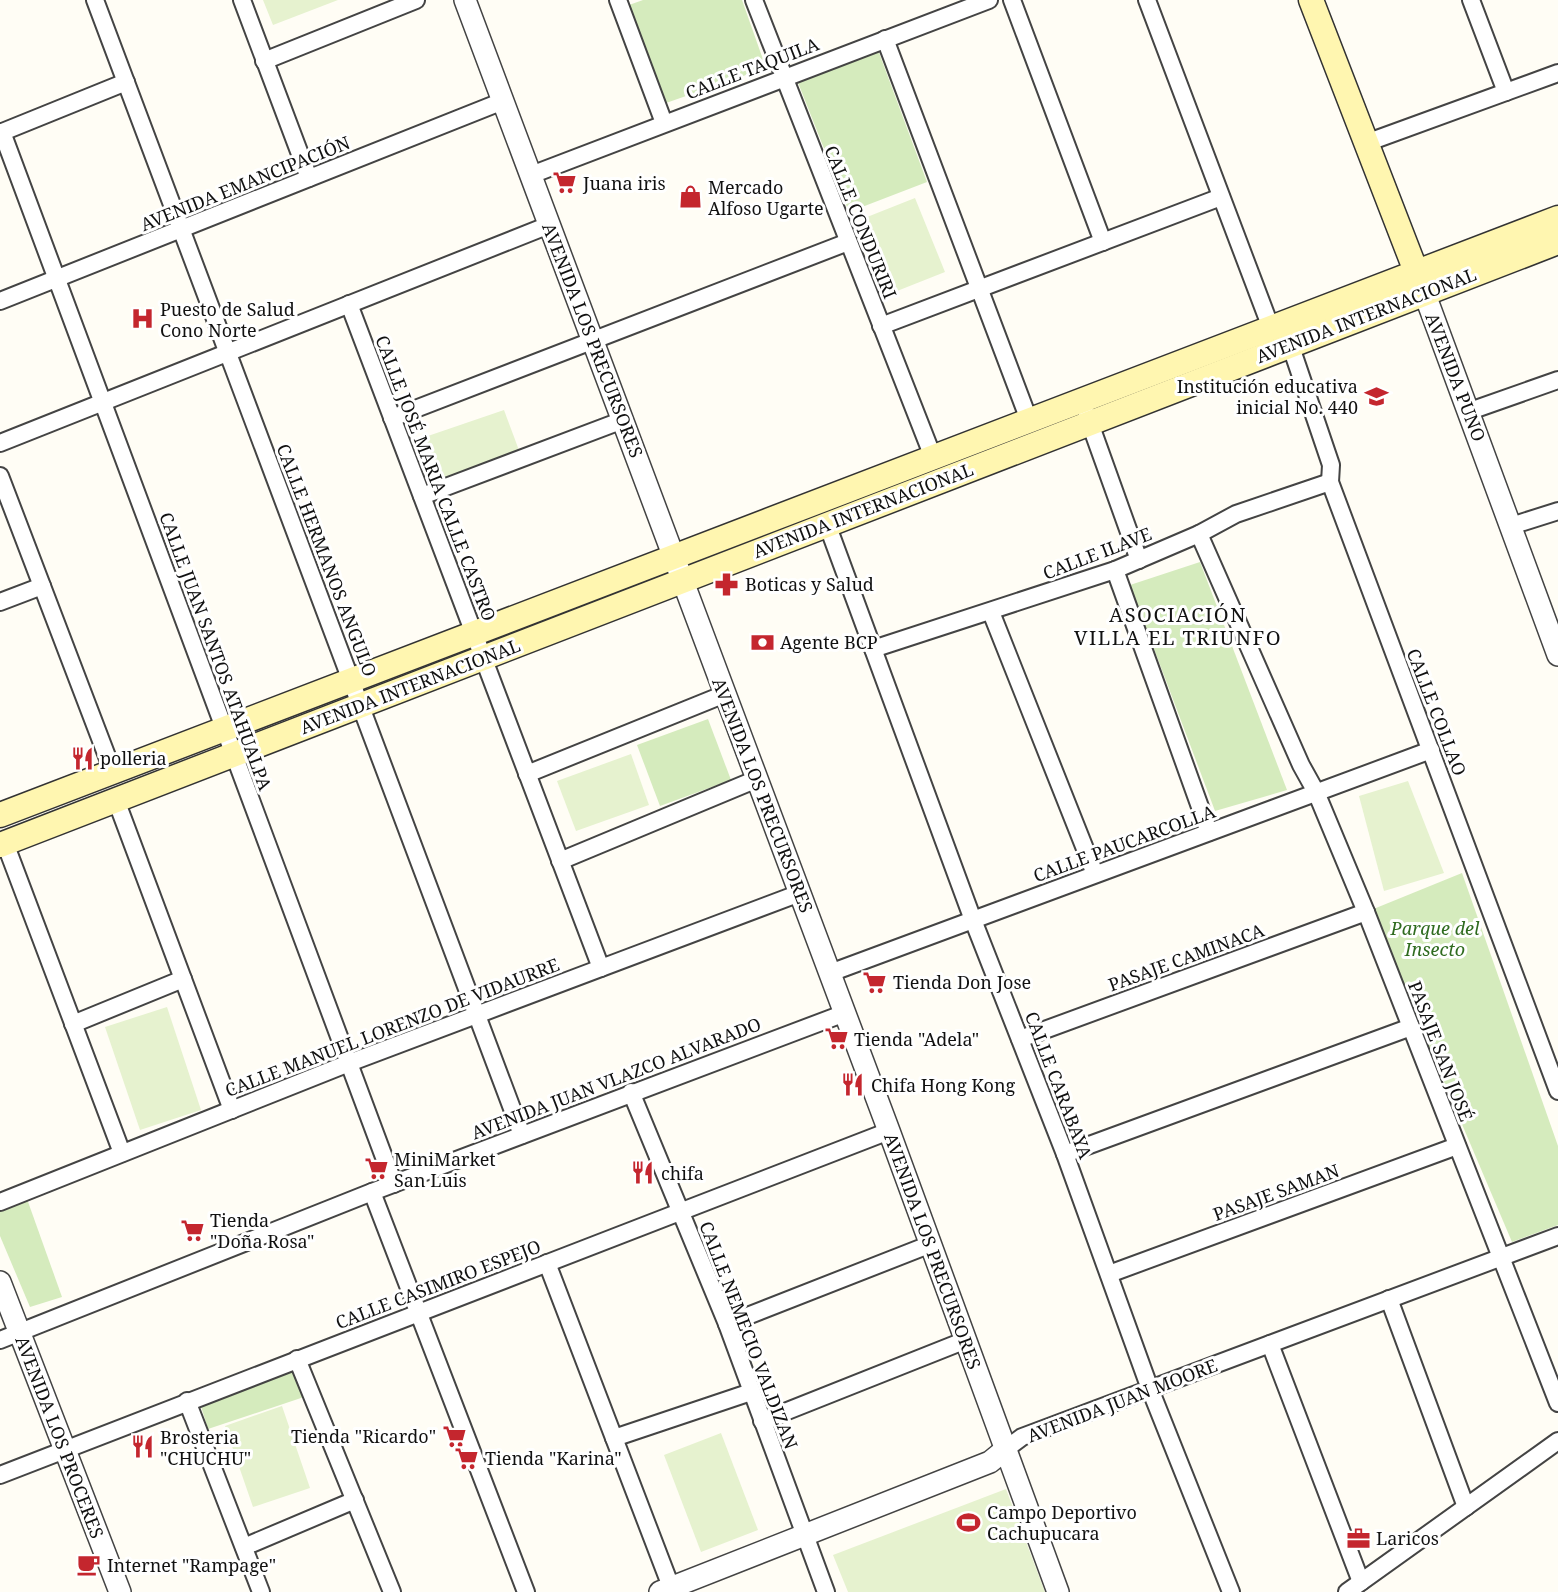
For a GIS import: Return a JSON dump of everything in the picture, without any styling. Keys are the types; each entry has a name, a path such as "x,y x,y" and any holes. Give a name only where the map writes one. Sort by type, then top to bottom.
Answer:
{"main road":[{"name":"AVENIDA PUNO","path":"1311,0 1420,282"},
{"name":"AVENIDA INTERNACIONAL","path":"0,813 1029,420 1085,411 1290,344 1558,218"},
{"name":"AVENIDA INTERNACIONAL","path":"3,844 827,524 1271,328 1558,242"}],"street":[{"name":"CALLE HERMANOS ANGULO","path":"95,0 522,1135"},
{"path":"242,0 309,178"},
{"path":"264,61 416,0"},
{"name":"AVENIDA LOS PRECURSORES","path":"465,0 889,1131 1058,1592"},
{"name":"CALLE CONDURIRI","path":"754,0 933,457"},
{"name":"CALLE TAQUILA","path":"531,175 989,0"},
{"path":"1012,0 1102,242"},
{"path":"1147,0 1271,328"},
{"path":"1471,0 1506,92"},
{"path":"621,1 664,123"},
{"path":"885,39 1029,420"},
{"path":"1366,143 1558,73"},
{"path":"1,132 126,82"},
{"name":"AVENIDA EMANCIPACIÓN","path":"0,301 503,101"},
{"name":"CALLE JUAN SANTOS ATAHUALPA","path":"1,132 394,1184"},
{"path":"881,326 1221,197"},
{"path":"0,443 549,225"},
{"path":"392,417 848,242"},
{"name":"AVENIDA PUNO","path":"1420,282 1470,411 1557,651"},
{"name":"CALLE JOSÉ MARIA CALLE CASTRO","path":"350,304 600,968"},
{"name":"CALLE COLLAO","path":"1290,344 1331,465 1330,482 1558,1091"},
{"path":"1470,411 1558,380"},
{"path":"1085,411 1139,560"},
{"path":"422,496 623,420"},
{"path":"0,476 113,771"},
{"name":"CALLE ILAVE","path":"873,650 1115,570 1200,534 1236,514 1330,482"},
{"path":"1511,526 1558,511"},
{"name":"CALLE CARABAYA","path":"827,524 973,920 1065,1154 1150,1389 1231,1592"},
{"name":"PASAJE SAN JOSÉ","path":"1200,534 1301,765 1316,792 1366,912 1499,1258 1558,1403"},
{"path":"1115,570 1209,832"},
{"path":"0,602 42,586"},
{"path":"991,612 1095,874"},
{"path":"527,774 725,694"},
{"name":"CALLE PAUCARCOLLA","path":"830,973 1431,750"},
{"path":"560,861 757,778"},
{"path":"116,800 232,1110"},
{"path":"3,844 122,1153"},
{"name":"CALLE MANUEL LORENZO DE VIDAURRE","path":"0,1202 349,1063 800,893"},
{"name":"PASAJE CAMINACA","path":"1020,1039 1366,912"},
{"path":"73,1024 183,979"},
{"name":"AVENIDA JUAN VLAZCO ALVARADO","path":"10,1336 372,1192 631,1092 845,1013"},
{"path":"1065,1154 1412,1027"},
{"name":"CALLE NEMECIO VALDIZAN","path":"631,1092 727,1324 826,1592"},
{"name":"CALLE CASIMIRO ESPEJO","path":"0,1475 889,1131"},
{"name":"PASAJE SAMAN","path":"1109,1274 1456,1146"},
{"path":"372,1192 526,1592"},
{"name":"AVENIDA JUAN MOORE","path":"668,1590 803,1534 990,1462 1022,1437 1558,1236"},
{"path":"727,1324 931,1244"},
{"path":"547,1263 614,1438 668,1590"},
{"name":"AVENIDA LOS PROCERES","path":"0,1282 10,1336 63,1449 120,1592"},
{"path":"1389,1299 1445,1456 1466,1507"},
{"path":"762,1422 966,1340"},
{"path":"1270,1344 1354,1587 1558,1441"},
{"path":"297,1359 392,1592"},
{"path":"614,1438 751,1392"},
{"path":"187,1401 261,1592"},
{"path":"244,1547 355,1500"}],"green space":[{"path":"263,0 338,0 273,25"},
{"path":"643,0 742,0 766,68 666,103 629,5"},
{"path":"878,50 927,182 849,212 797,80"},
{"path":"915,198 945,272 892,293 862,219"},
{"path":"504,410 520,453 440,481 425,437"},
{"path":"1200,562 1287,790 1215,811 1130,585"},
{"path":"708,719 731,780 660,806 637,745"},
{"path":"631,754 649,805 576,831 557,781"},
{"path":"1408,781 1444,873 1384,891 1359,796"},
{"name":"Parque del Insecto","path":"1462,873 1558,1146 1558,1225 1512,1242 1371,910"},
{"path":"167,1007 201,1110 140,1130 105,1027"},
{"path":"27,1199 62,1297 30,1307 0,1236 0,1210"},
{"path":"293,1368 304,1397 208,1429 200,1403"},
{"path":"282,1406 310,1488 253,1507 225,1426"},
{"path":"721,1433 758,1530 701,1552 664,1455"},
{"name":"Campo Deportivo Cachupucara","path":"1006,1489 1045,1592 848,1592 833,1555"}],"place":[{"name":"Juana iris","path":"565,183"},
{"name":"Mercado Alfoso Ugarte","path":"690,197"},
{"name":"Puesto de Salud Cono Norte","path":"142,319"},
{"name":"Institución educativa inicial No. 440","path":"1376,396"},
{"name":"Boticas y Salud","path":"727,584"},
{"name":"Agente BCP","path":"762,642"},
{"name":"polleria","path":"82,758"},
{"name":"Tienda Don Jose","path":"875,982"},
{"name":"Tienda \"Adela\"","path":"836,1039"},
{"name":"Chifa Hong Kong","path":"853,1085"},
{"name":"MiniMarket San Luis","path":"376,1169"},
{"name":"chifa","path":"643,1173"},
{"name":"Tienda \"Doña Rosa\"","path":"192,1230"},
{"name":"Tienda \"Ricardo\"","path":"454,1436"},
{"name":"Brosteria \"CHUCHU\"","path":"142,1447"},
{"name":"Tienda \"Karina\"","path":"467,1458"},
{"name":"Campo Deportivo Cachupucara","path":"969,1522"},
{"name":"Laricos","path":"1358,1538"},
{"name":"Internet \"Rampage\"","path":"89,1565"}],"district":[{"name":"ASOCIACIÓN VILLA EL TRIUNFO","path":"1178,626"}]}
